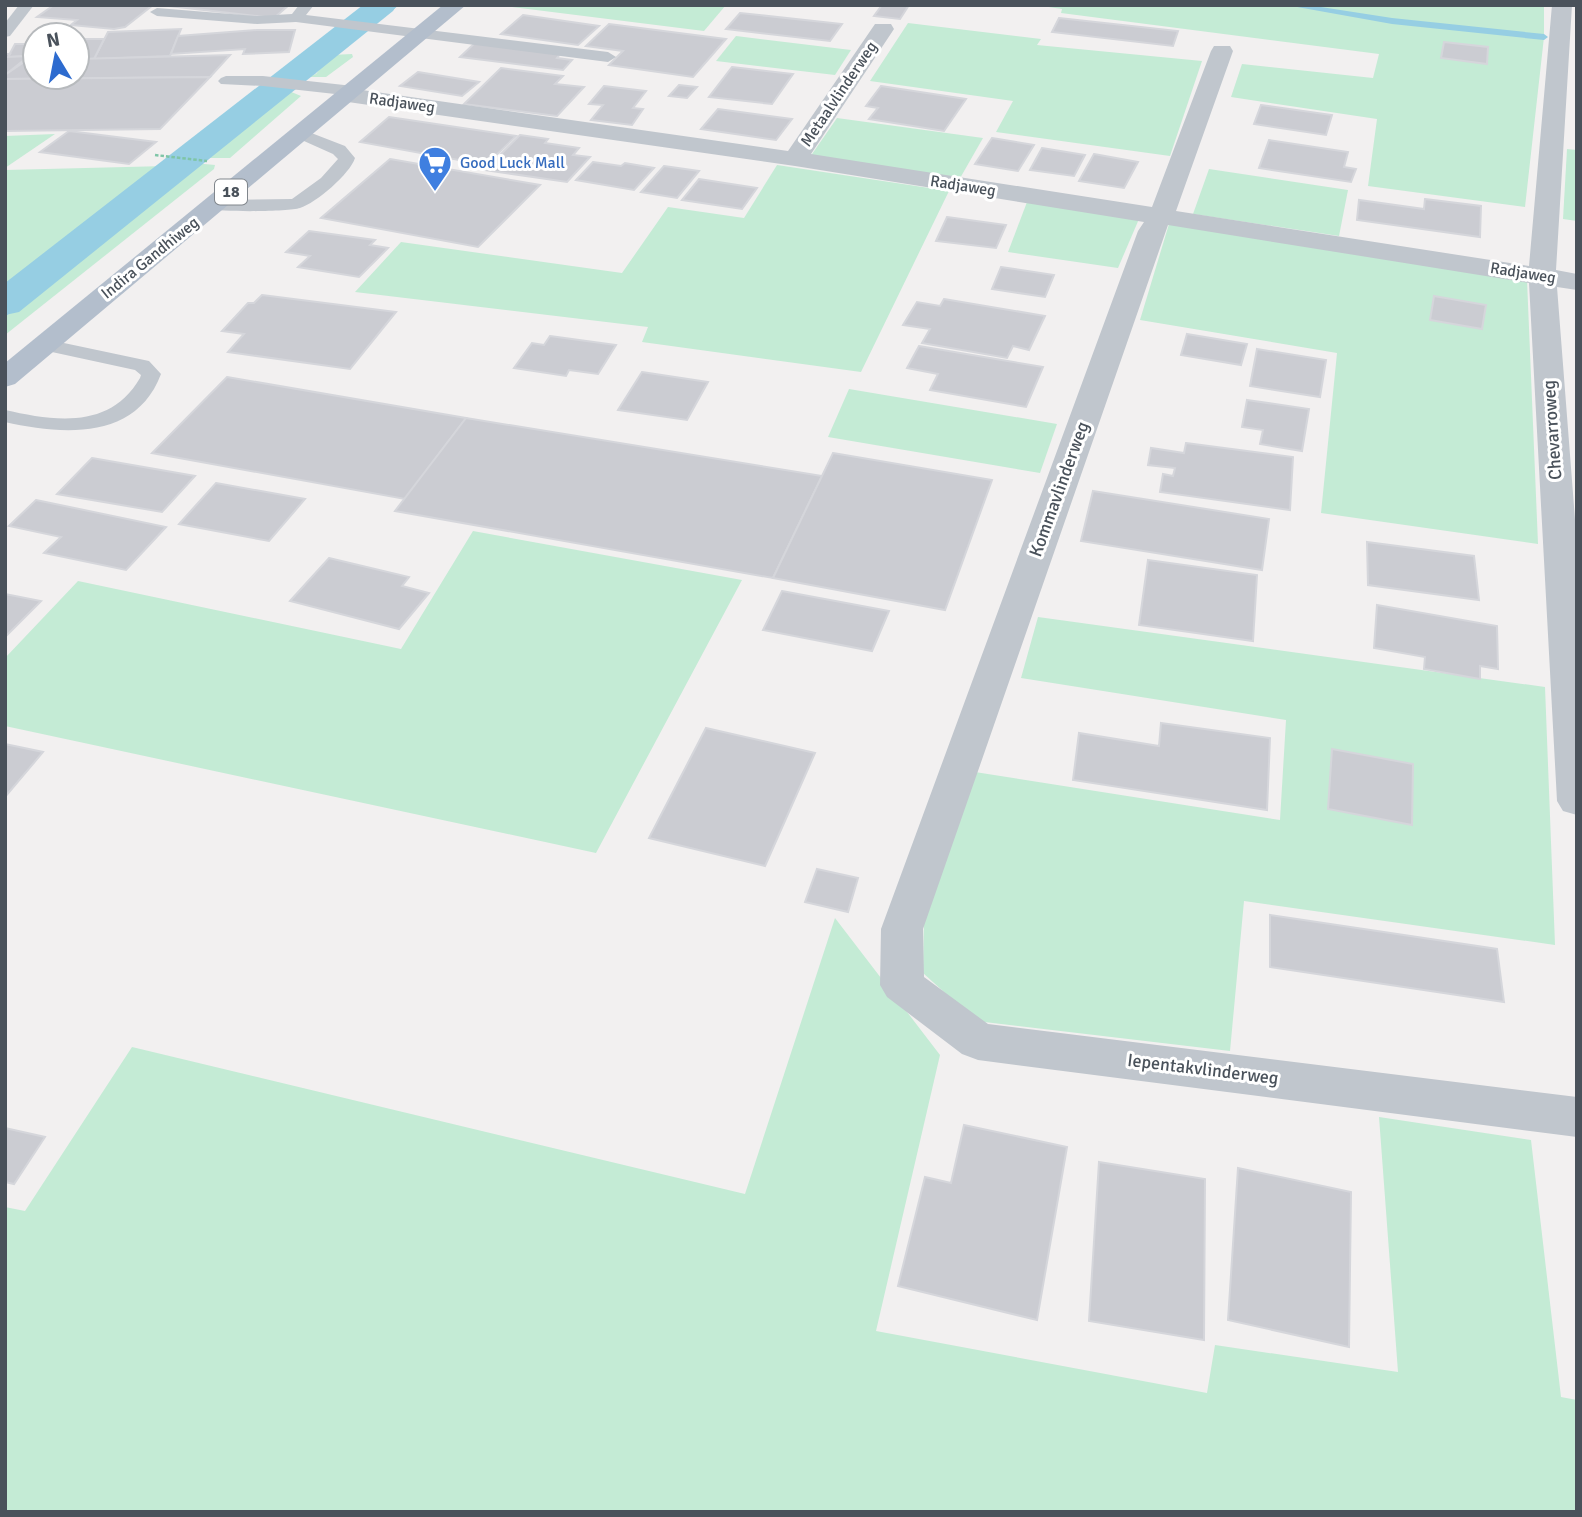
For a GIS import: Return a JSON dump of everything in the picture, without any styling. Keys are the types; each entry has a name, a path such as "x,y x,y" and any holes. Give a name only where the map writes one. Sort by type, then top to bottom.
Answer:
{"main road":[{"name":"Indira Gandhiweg","path":"5,378 456,5"}],"street":[{"name":"Chevarroweg","path":"1562,5 1542,275 1577,801"},
{"name":"Metaalvlinderweg","path":"795,159 883,29"},
{"name":"Kommavlinderweg","path":"902,929 1151,231 1161,217 1222,51"},
{"name":"Radjaweg","path":"351,93 795,159 1577,282"},
{"name":"Iepentakvlinderweg","path":"902,929 902,985 978,1041 1577,1117"}],"lane":[{"path":"5,33 27,5"},
{"path":"296,18 307,5"},
{"path":"157,12 257,20 296,18 328,21 608,57"},
{"path":"226,81 263,81 351,93"},
{"path":"214,205 296,204 327,182 345,164 344,153 301,134"},
{"path":"5,416 51,426 98,423 125,409 149,382 151,374 142,365 45,345"}],"green space":[{"path":"496,5 726,5 704,31"},
{"path":"1035,5 1544,5 1544,37 1525,207 1368,186 1377,119 1231,97 1242,64 1373,78 1379,54 1061,13 1062,9"},
{"path":"908,23 1041,39 1037,45 1202,61 1170,156 996,132 1013,101 870,81"},
{"path":"736,36 851,50 835,75 716,61"},
{"path":"352,54 353,57 326,77 307,77 316,74 331,55"},
{"path":"289,91 301,96 230,158 207,158"},
{"path":"837,118 983,138 959,180 810,157"},
{"path":"55,134 5,168 5,136"},
{"path":"1567,149 1577,150 1577,221 1563,219"},
{"path":"194,163 215,165 214,169 5,335 5,317"},
{"path":"777,165 949,191 861,372 642,342 648,327 355,292 401,242 622,273 668,207 744,218"},
{"path":"166,166 5,290 5,170"},
{"path":"1209,169 1348,190 1339,236 1193,214"},
{"path":"1027,202 1139,219 1118,268 1008,252"},
{"path":"1169,224 1527,280 1538,544 1321,513 1337,353 1140,320"},
{"path":"849,389 1057,424 1040,473 828,437"},
{"path":"473,531 742,580 596,853 5,726 5,658 78,581 401,649"},
{"path":"1038,617 1545,687 1555,945 1244,901 1230,1051 976,1021 923,973 924,917 975,772 1280,820 1286,720 1021,678"},
{"path":"835,918 940,1055 876,1331 1207,1393 1215,1345 1398,1372 1379,1117 1531,1140 1561,1397 1577,1400 1577,1512 5,1512 5,1207 25,1211 132,1047 745,1194"}],"water":[{"path":"365,5 399,5 379,21 350,16"},
{"path":"335,29 362,33 331,55 315,74 307,77 279,73"},
{"path":"270,88 289,91 207,158 182,154 264,90"},
{"path":"172,160 194,163 5,317 5,290"}],"building":[{"path":"54,5 153,5 125,27 114,29 91,27 91,21 37,17"},
{"path":"160,5 289,5 274,18"},
{"path":"882,5 909,5 900,19 874,16"},
{"path":"740,13 842,24 830,41 726,29"},
{"path":"523,15 599,26 578,45 501,34"},
{"path":"1059,18 1178,31 1173,46 1052,32"},
{"path":"609,24 726,39 693,77 609,65 623,51 586,46"},
{"path":"181,29 170,56 94,59 108,32"},
{"path":"295,30 289,52 243,54 245,49 171,54 178,36"},
{"path":"91,39 104,39 94,59 91,59"},
{"path":"477,41 560,54 557,58 572,60 563,70 460,57"},
{"path":"1444,42 1488,47 1487,64 1441,58"},
{"path":"15,44 21,44 21,56 8,57"},
{"path":"5,54 10,54 8,57 21,56 21,62 5,75"},
{"path":"230,55 210,77 91,78 91,59"},
{"path":"21,64 21,79 5,79 5,75"},
{"path":"732,67 793,74 772,104 709,97"},
{"path":"501,68 563,76 555,84 584,87 557,116 464,104"},
{"path":"418,72 479,82 462,96 400,86"},
{"path":"210,77 160,129 5,131 5,79 21,79 21,91 91,91 91,78"},
{"path":"679,85 697,87 687,98 669,96"},
{"path":"604,86 646,91 633,108 643,109 632,125 591,120 603,105 589,104"},
{"path":"881,86 966,99 944,131 869,119 878,108 866,106"},
{"path":"1261,105 1332,115 1326,135 1254,124"},
{"path":"718,109 792,119 776,140 701,129"},
{"path":"389,117 516,136 486,165 360,142"},
{"path":"69,131 156,142 129,164 40,152"},
{"path":"520,135 548,139 545,143 579,148 573,155 590,157 567,182 485,170"},
{"path":"992,138 1034,145 1018,171 975,164"},
{"path":"1269,140 1348,152 1344,167 1356,169 1351,182 1259,168"},
{"path":"1042,148 1085,155 1074,176 1030,170"},
{"path":"1094,154 1138,162 1124,188 1079,181"},
{"path":"390,159 540,185 478,247 321,218"},
{"path":"593,162 621,166 625,163 654,168 634,190 576,180"},
{"path":"664,166 699,171 677,198 641,192"},
{"path":"699,179 757,188 742,209 682,200"},
{"path":"1425,199 1481,206 1480,237 1357,220 1359,200 1424,209"},
{"path":"947,217 1006,225 996,248 936,241"},
{"path":"309,231 375,240 370,245 388,248 359,277 298,267 310,256 286,252"},
{"path":"1001,267 1054,275 1045,297 992,289"},
{"path":"262,295 396,312 350,369 228,352 244,334 222,331 248,303 254,303"},
{"path":"1434,296 1486,305 1482,329 1430,320"},
{"path":"944,299 1045,316 1029,350 1013,346 1007,358 922,343 930,329 903,325 917,302 940,306"},
{"path":"1187,334 1247,344 1241,365 1181,355"},
{"path":"550,336 616,345 598,374 569,370 566,376 514,368 532,343 544,345"},
{"path":"919,346 1043,367 1026,407 930,390 938,374 907,368"},
{"path":"1257,349 1326,360 1320,397 1250,386"},
{"path":"642,372 708,382 687,420 618,410"},
{"path":"227,377 466,418 405,499 152,453"},
{"path":"1247,400 1309,409 1302,451 1260,444 1263,430 1242,427"},
{"path":"466,418 822,476 773,578 395,511"},
{"path":"1186,443 1293,457 1290,510 1160,492 1163,474 1173,476 1175,468 1148,465 1151,448 1184,453"},
{"path":"833,453 992,480 945,610 773,578"},
{"path":"92,458 195,476 162,512 57,494"},
{"path":"216,483 305,499 269,541 179,524"},
{"path":"1093,491 1269,519 1262,570 1081,541"},
{"path":"36,500 166,527 126,570 44,553 61,537 9,526"},
{"path":"1367,542 1474,556 1479,600 1368,585"},
{"path":"329,558 409,577 402,586 429,593 399,629 290,601"},
{"path":"1148,560 1257,575 1253,641 1139,625"},
{"path":"782,591 889,611 872,651 763,630"},
{"path":"5,594 41,601 5,637"},
{"path":"1377,605 1497,626 1498,669 1480,666 1480,679 1424,669 1425,657 1374,648"},
{"path":"1161,723 1270,738 1267,810 1073,780 1079,733 1159,746"},
{"path":"706,728 815,753 765,866 649,838"},
{"path":"5,744 43,752 5,797"},
{"path":"1332,749 1413,764 1412,825 1328,809"},
{"path":"817,869 858,878 848,912 805,902"},
{"path":"1270,915 1497,949 1504,1002 1270,967"},
{"path":"964,1125 1067,1147 1037,1320 898,1286 925,1177 951,1183"},
{"path":"5,1128 45,1137 14,1184 5,1182"},
{"path":"1099,1162 1205,1179 1204,1340 1089,1321"},
{"path":"1238,1168 1351,1192 1349,1347 1228,1320"}],"waterway":[{"path":"5,303 382,5"},
{"path":"1290,5 1392,21 1544,37"}],"place":[{"name":"Good Luck Mall","path":"435,193"}]}
